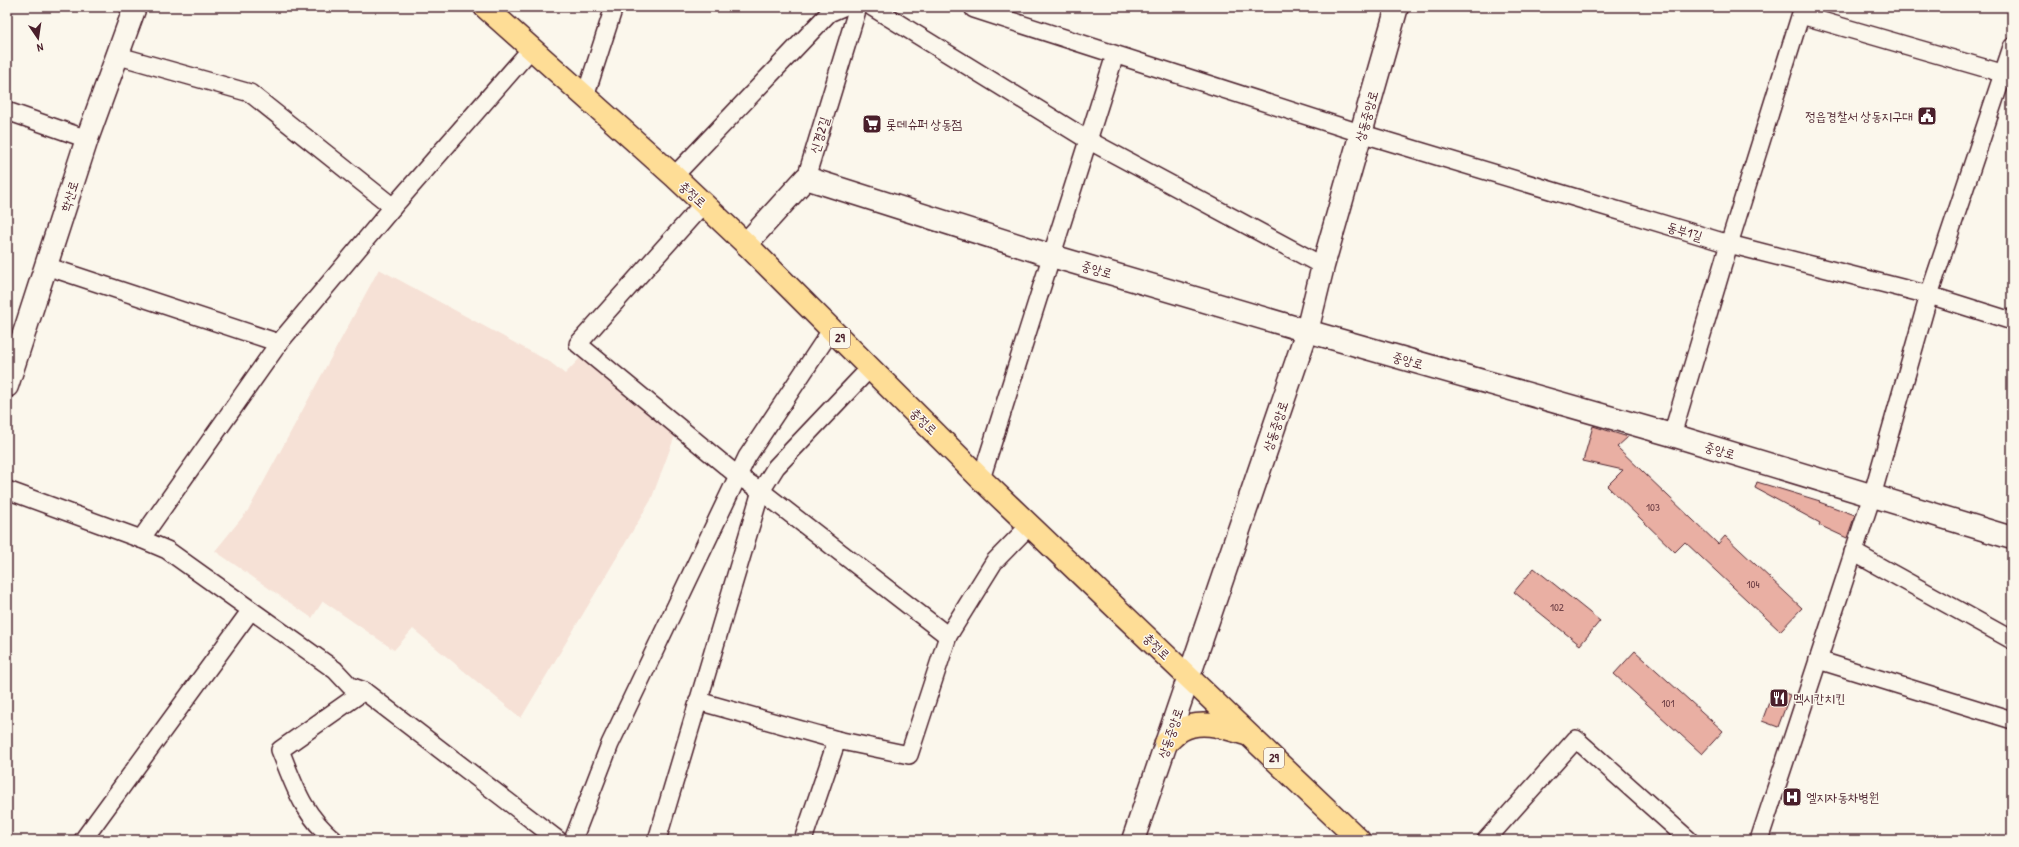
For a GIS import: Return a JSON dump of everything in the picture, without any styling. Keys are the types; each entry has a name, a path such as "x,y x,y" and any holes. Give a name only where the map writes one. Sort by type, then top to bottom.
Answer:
{"main road":[{"name":"충정로","path":"485,7 674,176 746,244 981,479 1030,524 1359,840"},
{"path":"1166,743 1181,730 1197,725 1217,725 1250,735"}],"street":[{"name":"학산로","path":"7,386 87,139 119,56 135,7"},
{"path":"586,97 614,7"},
{"path":"674,176 829,13 843,7"},
{"name":"신경2길","path":"746,244 806,178 858,7"},
{"path":"872,7 1088,140 1323,266"},
{"name":"상동중앙로","path":"1133,840 1307,331 1323,266 1397,7"},
{"name":"동부1길","path":"971,8 1360,133 1729,244 1929,295 2012,322"},
{"path":"1672,435 1729,244 1802,11 2008,75"},
{"path":"1759,840 1872,496 1929,295 2008,75 2012,47"},
{"path":"141,539 279,343 393,207 531,49"},
{"path":"981,479 1115,55"},
{"path":"119,56 250,93 393,207"},
{"path":"7,111 87,139"},
{"name":"중앙로","path":"806,178 1052,256 1307,331 1672,435 2012,538"},
{"path":"703,204 578,344 738,476 761,491 948,636"},
{"path":"46,266 279,343"},
{"path":"573,840 610,744 747,457 832,329"},
{"path":"657,840 761,491 776,467 870,368"},
{"path":"7,490 167,550 335,670 350,686 364,691 558,840"},
{"path":"698,701 837,740 908,755 948,636 994,562 1030,524"},
{"path":"1853,552 2012,640"},
{"path":"83,840 251,610"},
{"path":"1818,660 2012,720"},
{"path":"334,840 318,827 302,803 280,750 364,691"},
{"path":"1486,840 1576,739 1689,840"},
{"path":"803,840 837,740"}],"shaded area":[{"path":"379,269 550,362 565,374 582,356 676,433 651,500 521,718 413,629 394,650 323,601 312,618 215,551 249,509"}],"building":[{"path":"1593,426 1628,437 1617,447 1718,544 1725,536 1802,608 1780,631 1685,542 1675,552 1607,486 1623,470 1583,461"},
{"path":"1757,482 1820,501 1819,502 1855,515 1847,538 1819,525 1820,523 1755,488"},
{"path":"1534,568 1600,621 1580,645 1514,592"},
{"path":"1635,651 1723,731 1702,754 1614,674"},
{"path":"1774,689 1790,695 1778,727 1762,721"}],"place":[{"name":"정읍경찰서 상동지구대","path":"1927,116"},
{"name":"롯데슈퍼 상동점","path":"872,124"},
{"name":"멕시칸치킨","path":"1779,698"},
{"name":"엘지자동차병원","path":"1792,797"}]}
